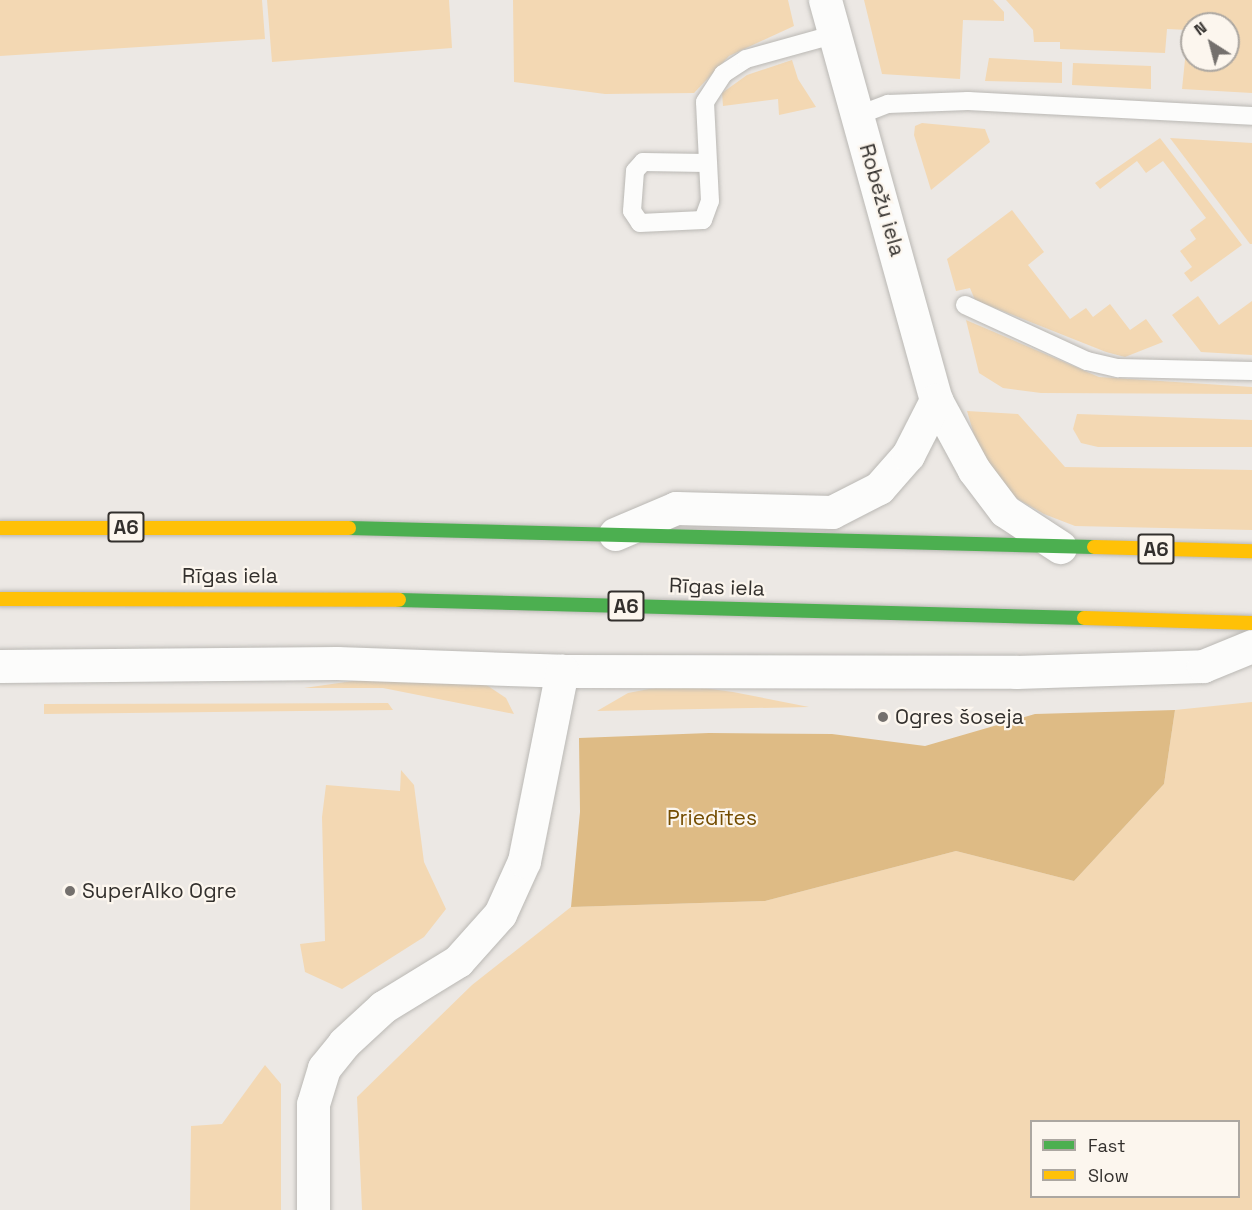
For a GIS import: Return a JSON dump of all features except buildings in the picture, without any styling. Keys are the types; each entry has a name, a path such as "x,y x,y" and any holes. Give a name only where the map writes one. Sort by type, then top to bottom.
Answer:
{"highway":[{"name":"A6","path":"0,528 308,527 1252,551"},
{"name":"Rīgas iela","path":"0,599 302,597 1252,622"}],"street":[{"name":"Robežu iela","path":"825,0 859,115 936,400 974,470 1005,511 1060,547"},
{"path":"615,534 676,508 832,512 879,488 908,455 936,400"},
{"path":"0,666 337,663 562,671 1016,672 1203,666 1252,646"},
{"path":"313,1210 313,1104 324,1068 344,1043 383,1007 458,961 500,914 524,861 562,671"}],"lane":[{"path":"706,163 643,162 635,171 632,210 640,224 703,220 710,201 706,163 705,102 723,74 746,59 836,34"},
{"path":"859,115 888,104 968,101 1252,116"},
{"path":"965,305 1087,361 1118,368 1252,372"}],"shaded area":[{"path":"0,0 262,0 265,39 0,56"},
{"path":"267,0 449,0 452,48 272,62"},
{"path":"513,0 788,0 794,26 729,56 694,93 605,94 514,82"},
{"path":"864,0 993,0 1004,12 1004,21 963,20 960,79 882,74"},
{"path":"1006,0 1252,0 1252,93 1182,89 1184,72 1240,72 1240,12 1180,12 1180,30 1167,29 1165,53 1060,49 1060,42 1034,42 1033,30"},
{"path":"989,58 1062,62 1062,83 985,81"},
{"path":"792,60 798,79 816,107 779,115 778,99 723,106 722,93 747,75"},
{"path":"1073,63 1151,66 1151,89 1072,85"},
{"path":"922,123 985,129 990,142 931,190 914,135 915,126"},
{"path":"1160,138 1242,245 1191,282 1184,273 1192,267 1180,251 1196,239 1190,230 1206,218 1163,161 1146,173 1137,161 1100,189 1095,183"},
{"path":"1170,138 1252,143 1252,244 1250,244"},
{"path":"1012,210 1044,252 1028,265 1070,319 1086,308 1093,317 1110,304 1130,330 1146,319 1163,342 1125,357 1106,352 975,300 970,288 956,291 947,259"},
{"path":"1198,296 1219,325 1252,301 1252,355 1201,352 1172,315"},
{"path":"966,320 1099,377 1252,387 1252,394 1041,393 1003,388 979,373"},
{"path":"967,411 1018,414 1065,467 1252,470 1252,530 1075,526 1044,514 1004,491 980,455"},
{"path":"1077,414 1252,420 1252,447 1098,447 1081,443 1073,429"},
{"path":"381,677 482,682 506,698 514,714 383,688 304,688"},
{"path":"675,684 733,692 809,707 597,711 628,693"},
{"path":"1252,702 1252,1210 362,1210 357,1097 472,985 571,907 765,901 956,851 1074,881 1164,784 1175,710"},
{"path":"388,703 393,710 44,714 44,704"},
{"path":"401,770 414,785 424,862 446,909 424,937 342,989 305,972 300,944 325,941 322,817 326,785 400,791"},
{"path":"265,1065 281,1084 281,1210 190,1210 191,1126 222,1124"}],"green space":[{"name":"Priedītes","path":"1175,710 1164,784 1074,881 956,851 765,901 571,907 580,812 579,738 709,733 832,734 925,746 1035,714"}],"traffic: fast":[{"path":"349,528 1094,547"},
{"path":"399,600 1084,618"}],"traffic: slow":[{"path":"0,528 349,528"},
{"path":"1094,547 1252,551"},
{"path":"0,599 399,600"},
{"path":"1084,618 1252,623"}],"place":[{"name":"Ogres šoseja","path":"883,717"},
{"name":"SuperAlko Ogre","path":"70,891"}]}
